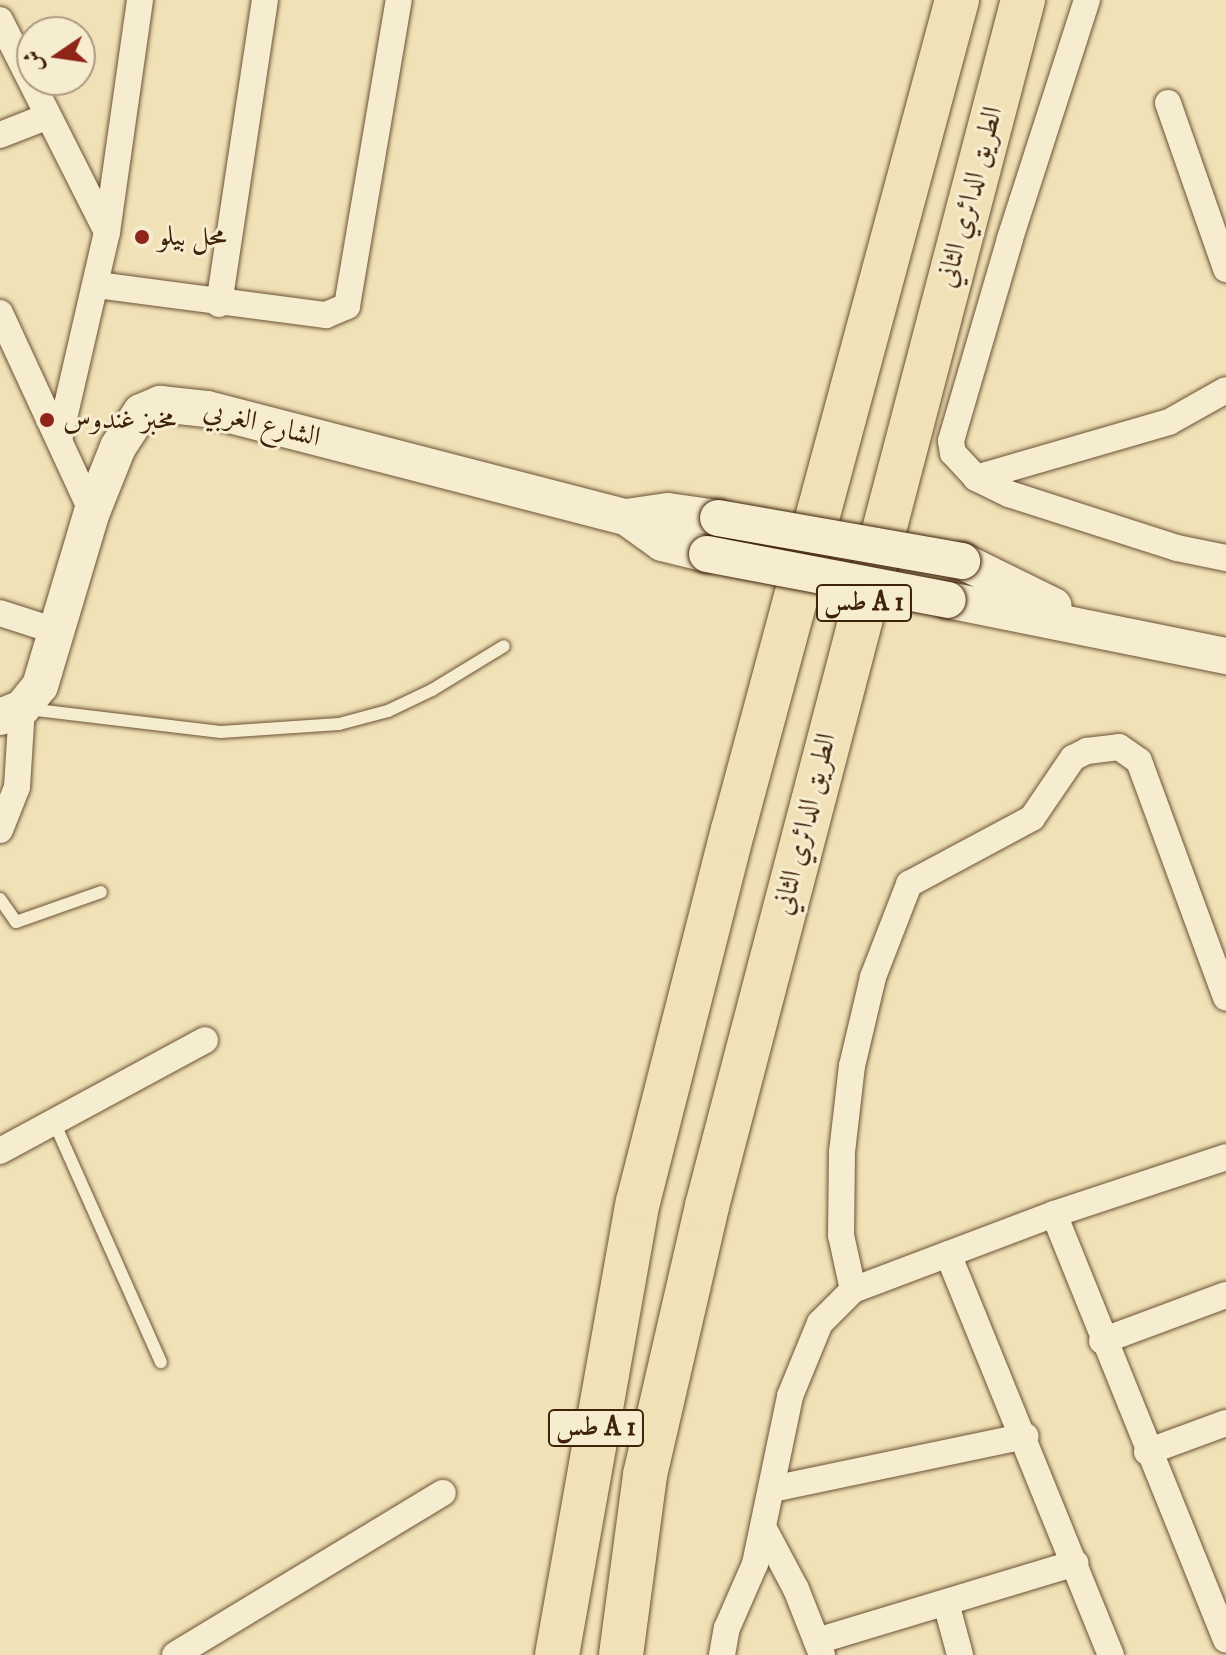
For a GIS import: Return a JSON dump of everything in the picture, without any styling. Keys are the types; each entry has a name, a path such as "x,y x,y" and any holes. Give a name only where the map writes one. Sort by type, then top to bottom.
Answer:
{"highway":[{"name":"طس A 1","path":"557,1655 638,1202 733,830 957,0"},
{"name":"الطريق الدائري الثاني","path":"621,1655 645,1475 707,1206 1023,0"}],"street":[{"path":"59,440 107,232 140,0"},
{"path":"219,304 265,0"},
{"path":"97,285 219,304 326,315 347,306 399,0"},
{"path":"1087,0 951,441 962,467 976,478 1009,494 1163,544 1226,558"},
{"path":"0,20 46,117 107,232"},
{"path":"1168,103 1226,269"},
{"path":"0,135 46,117"},
{"path":"0,313 92,512"},
{"path":"976,478 1169,422 1226,390"},
{"name":"الشارع الغربي","path":"11,712 40,686 92,512 128,426 141,412 160,404 207,409 626,517"},
{"path":"626,517 668,511 962,561 1095,626"},
{"path":"626,517 662,543 707,554 1095,626 1226,656"},
{"path":"0,613 56,631"},
{"path":"0,830 17,787 11,712"},
{"path":"853,1290 841,1235 842,1152 852,1066 873,977 909,884 1032,818 1073,758 1087,751 1119,747 1139,761 1226,997"},
{"path":"0,1151 205,1040"},
{"path":"722,1655 727,1628 755,1564 802,1357 820,1323 853,1290 1054,1214 1226,1157"},
{"path":"1054,1214 1147,1452 1214,1578 1226,1640"},
{"path":"948,1254 1026,1436 1111,1655"},
{"path":"1102,1341 1226,1295"},
{"path":"1147,1452 1226,1423"},
{"path":"772,1489 1026,1436"},
{"path":"175,1655 443,1493"},
{"path":"763,1527 820,1648 946,1603 1075,1563"},
{"path":"946,1603 960,1655"}],"lane":[{"path":"11,712 221,732 286,731 388,711 504,646"},
{"path":"0,899 16,922 101,892"},
{"path":"54,1122 161,1362"}],"place":[{"name":"محل بيلو","path":"142,237"},
{"name":"مخبز غندوس","path":"47,420"}]}
